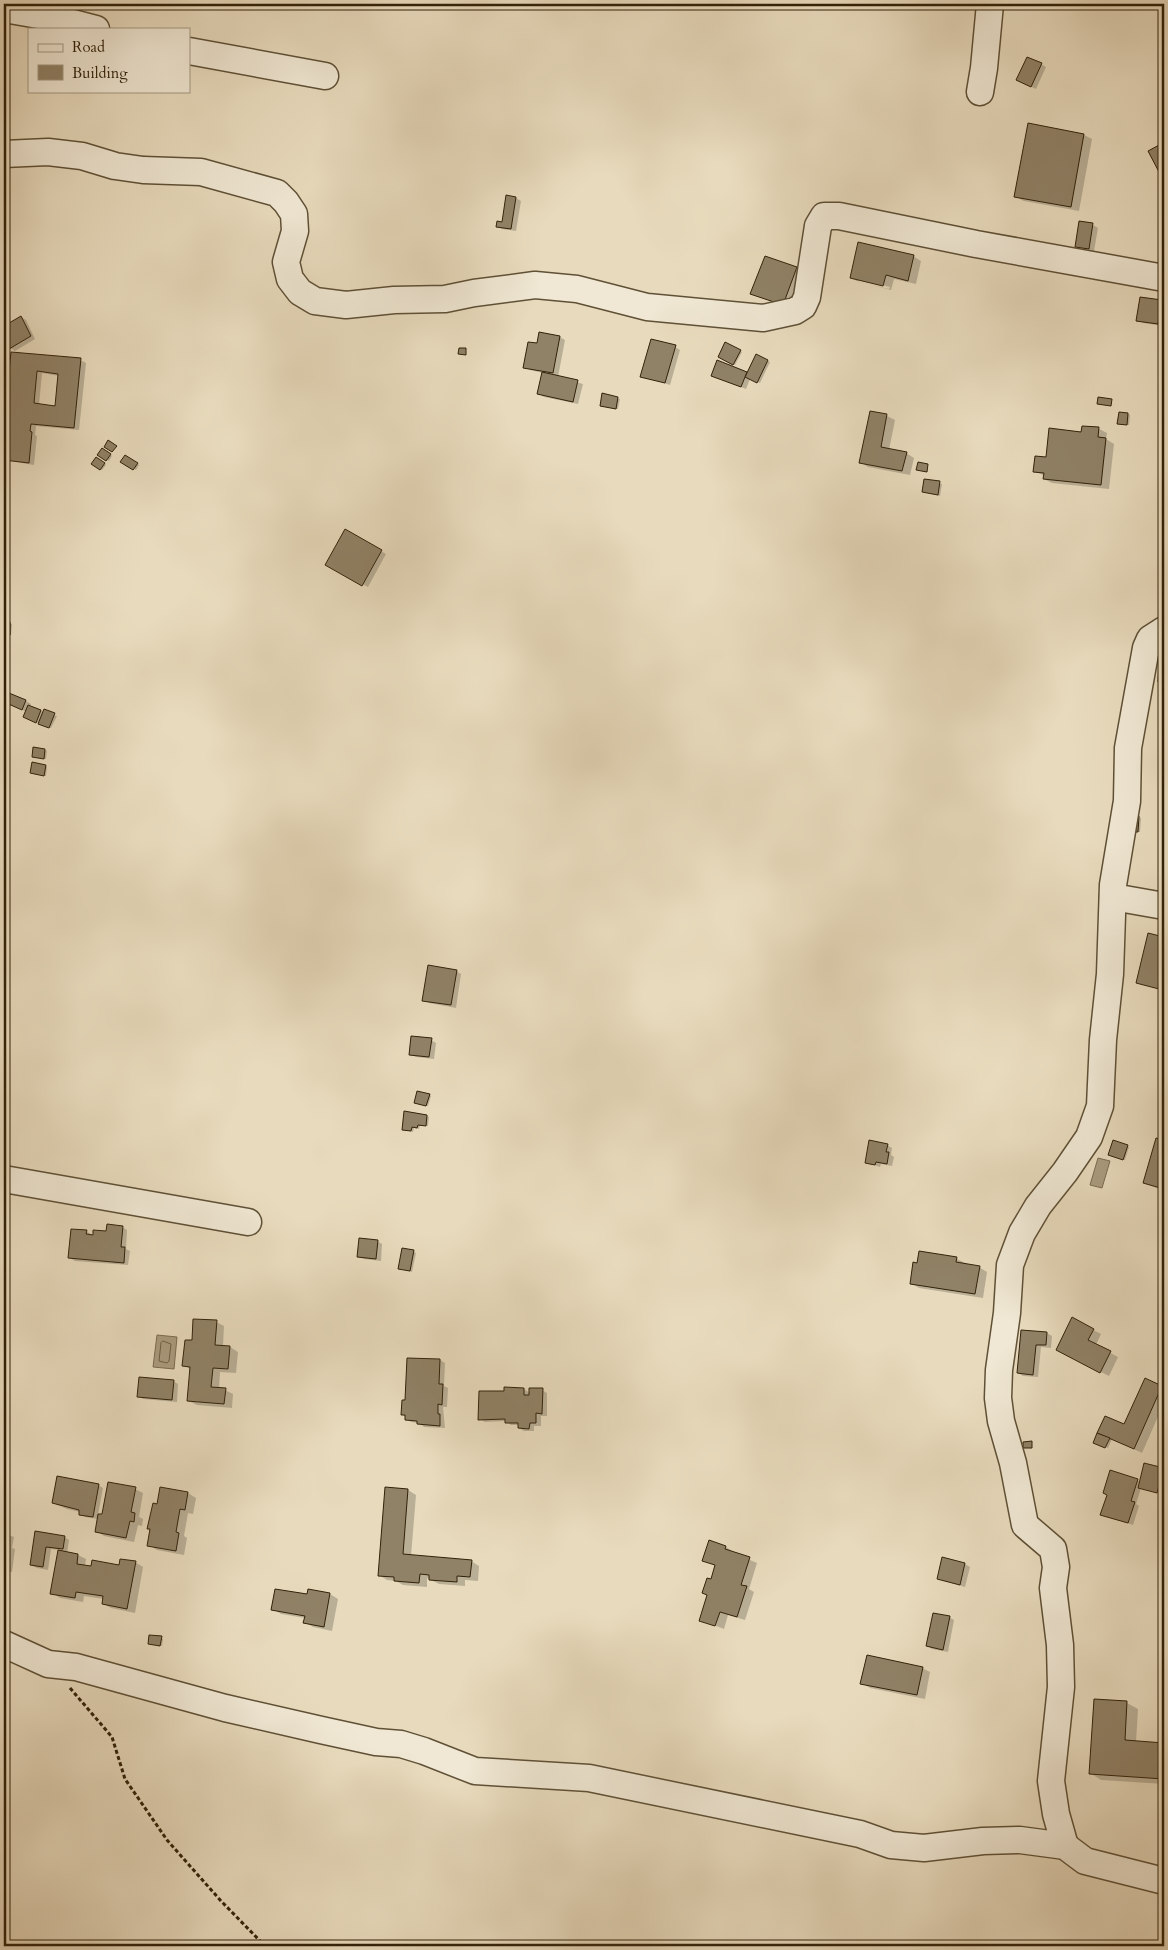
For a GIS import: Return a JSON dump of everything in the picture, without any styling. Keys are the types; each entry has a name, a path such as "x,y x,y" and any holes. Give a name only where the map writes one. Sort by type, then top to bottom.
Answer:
{"street":[{"path":"980,92 990,4"},
{"path":"4,8 92,28"},
{"path":"190,50 325,76"},
{"path":"4,154 48,152 82,156 115,166 143,170 201,172 277,193 294,214 295,231 286,262 290,279 300,292 315,301 346,305 394,300 445,300 474,292 535,285 577,289 647,307 763,318 795,311 803,306 807,297 818,226 824,216 840,216 976,244 1164,278"},
{"path":"1065,1846 1056,1814 1051,1781 1061,1687 1060,1645 1053,1588 1056,1567 1053,1550 1025,1525 1014,1463 1001,1421 998,1398 999,1370 1007,1313 1010,1265 1022,1233 1038,1206 1065,1172 1089,1137 1096,1122 1100,1106 1103,1046 1110,974 1113,897 1127,801 1128,748 1144,657 1150,639 1164,630"},
{"path":"1113,897 1164,906"},
{"path":"4,1179 248,1222"},
{"path":"4,1644 48,1664 76,1667 225,1708 292,1724 376,1742 401,1744 475,1771 589,1778 860,1834 891,1846 924,1848 983,1841 1020,1840 1065,1846 1085,1861 1164,1881"}],"path":[{"path":"48,1664 112,1737 125,1779 167,1840 221,1901 265,1946"}],"water":[{"path":"1098,1158 1110,1161 1102,1188 1090,1185"},
{"path":"157,1335 177,1337 174,1369 153,1367"}],"building":[{"path":"1027,57 1042,63 1031,87 1016,80"},
{"path":"1028,123 1084,134 1071,207 1014,197"},
{"path":"1161,144 1164,150 1164,169 1159,172 1148,151"},
{"path":"506,195 516,197 511,229 496,227 497,221 502,222"},
{"path":"1079,221 1093,223 1089,249 1075,247"},
{"path":"858,242 914,255 908,281 886,275 883,286 850,278"},
{"path":"765,256 797,267 783,305 750,294"},
{"path":"1140,297 1162,300 1158,324 1136,321"},
{"path":"21,316 31,336 9,349 4,342 4,326"},
{"path":"539,332 560,336 553,373 523,368 528,342 537,343"},
{"path":"651,339 676,345 665,383 640,377"},
{"path":"725,342 741,350 733,365 718,357"},
{"path":"459,348 466,348 466,355 458,354"},
{"path":"11,352 81,358 74,428 31,424 29,463 4,460 4,427 8,428 9,422 4,420","holes":["37,371 58,374 55,406 34,403"]},
{"path":"756,354 768,360 757,383 745,377"},
{"path":"717,360 747,372 741,387 711,376"},
{"path":"542,372 578,380 573,402 537,394"},
{"path":"602,393 618,397 616,409 600,406"},
{"path":"1098,397 1112,399 1111,406 1097,404"},
{"path":"870,411 887,414 881,447 907,452 902,471 859,463"},
{"path":"1119,412 1128,413 1127,425 1117,424"},
{"path":"1082,426 1099,427 1098,437 1106,438 1101,485 1043,479 1044,473 1033,472 1035,456 1046,457 1049,428 1081,432"},
{"path":"108,440 117,446 112,452 104,447"},
{"path":"102,448 111,454 106,461 97,455"},
{"path":"125,455 138,463 133,470 120,462"},
{"path":"96,457 105,463 100,470 91,464"},
{"path":"918,462 928,464 927,472 916,470"},
{"path":"924,479 940,481 938,495 922,492"},
{"path":"345,529 382,550 362,586 325,565"},
{"path":"4,622 10,622 10,635 4,634"},
{"path":"1159,661 1164,661 1164,682 1158,682"},
{"path":"4,691 26,700 22,710 4,702"},
{"path":"28,705 41,710 36,723 23,717"},
{"path":"44,709 55,713 49,728 38,724"},
{"path":"33,747 45,749 44,759 32,757"},
{"path":"32,762 46,765 44,776 30,773"},
{"path":"1130,815 1139,816 1138,832 1129,832"},
{"path":"1148,933 1164,937 1164,974 1159,989 1136,983"},
{"path":"428,965 457,970 451,1005 422,1001"},
{"path":"411,1036 432,1038 429,1057 409,1055"},
{"path":"417,1091 430,1094 426,1106 414,1103"},
{"path":"404,1111 427,1115 426,1126 418,1125 417,1128 412,1127 411,1131 402,1130"},
{"path":"1156,1138 1164,1140 1164,1189 1143,1183"},
{"path":"869,1140 888,1144 886,1152 889,1152 887,1164 876,1162 875,1165 865,1163"},
{"path":"1113,1140 1128,1145 1123,1160 1108,1155"},
{"path":"107,1224 123,1226 121,1247 125,1247 124,1263 68,1258 71,1229 87,1230 86,1234 93,1235 93,1230 106,1231"},
{"path":"359,1238 378,1240 376,1259 357,1257"},
{"path":"402,1248 414,1250 410,1271 398,1269"},
{"path":"919,1251 957,1257 956,1262 980,1266 975,1294 910,1284 913,1262 917,1263"},
{"path":"1072,1317 1094,1329 1088,1340 1111,1351 1100,1373 1056,1350"},
{"path":"193,1319 217,1320 215,1345 230,1346 228,1369 213,1368 211,1387 226,1388 224,1404 187,1401 190,1367 182,1366 185,1340 192,1340"},
{"path":"1021,1330 1047,1332 1046,1345 1036,1345 1033,1375 1017,1373"},
{"path":"407,1358 440,1359 439,1384 443,1384 442,1405 438,1404 440,1426 417,1424 417,1421 405,1420 405,1415 401,1415 402,1400 405,1400"},
{"path":"139,1377 174,1380 172,1400 137,1397"},
{"path":"1145,1378 1162,1386 1134,1449 1097,1433 1105,1416 1124,1424"},
{"path":"504,1387 524,1388 524,1395 529,1395 529,1388 543,1388 542,1414 536,1413 536,1423 530,1423 529,1429 518,1428 518,1423 505,1423 505,1419 478,1420 479,1391 504,1391"},
{"path":"1097,1433 1110,1438 1105,1448 1093,1443"},
{"path":"1032,1441 1032,1448 1023,1448 1023,1442"},
{"path":"1144,1463 1164,1468 1157,1493 1138,1488"},
{"path":"1110,1470 1138,1479 1131,1501 1135,1502 1128,1523 1100,1515 1107,1495 1103,1493"},
{"path":"57,1476 99,1484 93,1517 79,1515 79,1510 52,1503"},
{"path":"108,1482 136,1487 131,1512 135,1513 134,1522 130,1521 126,1538 95,1532 98,1514 102,1514"},
{"path":"160,1487 188,1492 185,1510 180,1509 176,1532 179,1533 176,1551 147,1546 150,1529 147,1529 153,1503 157,1504"},
{"path":"385,1487 408,1489 403,1554 472,1560 470,1577 457,1576 457,1582 429,1580 429,1575 420,1574 419,1583 394,1581 394,1577 378,1576"},
{"path":"4,1531 6,1532 5,1543 7,1544 4,1568"},
{"path":"35,1531 65,1536 63,1549 46,1547 43,1567 30,1565"},
{"path":"709,1540 726,1546 725,1549 750,1557 741,1585 747,1586 737,1617 720,1612 715,1626 699,1621 707,1595 702,1593 707,1578 711,1579 715,1565 702,1561"},
{"path":"58,1550 78,1554 77,1564 91,1566 92,1560 119,1565 120,1559 136,1561 127,1609 102,1604 103,1596 76,1592 75,1598 50,1594"},
{"path":"942,1557 965,1563 960,1585 937,1579"},
{"path":"275,1589 307,1594 308,1589 330,1593 324,1627 303,1623 305,1616 271,1610"},
{"path":"933,1613 950,1616 943,1650 926,1646"},
{"path":"149,1635 162,1636 160,1646 148,1644"},
{"path":"867,1655 923,1667 917,1695 860,1684"},
{"path":"1094,1699 1127,1701 1125,1740 1164,1743 1164,1779 1089,1774"}]}
